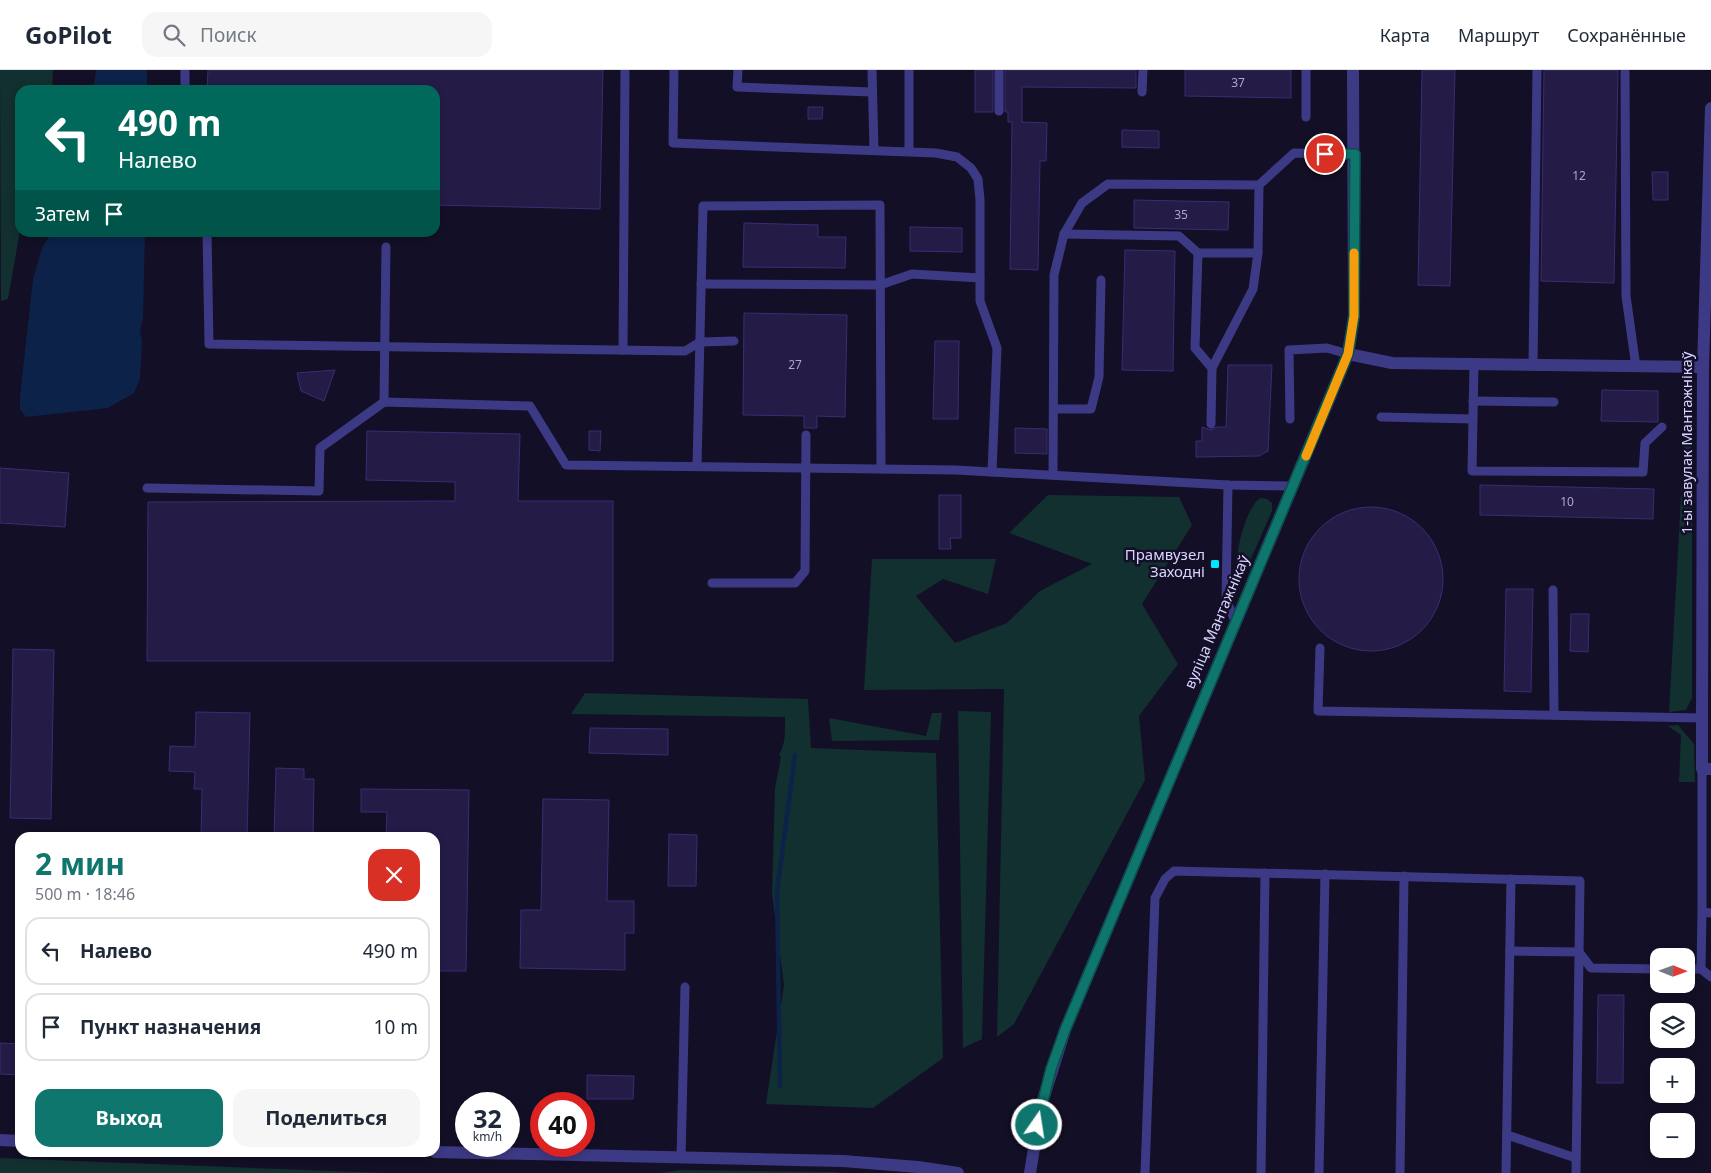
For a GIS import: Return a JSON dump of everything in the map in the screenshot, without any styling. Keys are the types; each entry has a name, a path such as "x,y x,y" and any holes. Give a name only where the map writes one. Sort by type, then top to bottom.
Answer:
{"street":[{"name":"вуліца Мантажнікаў","path":"1030,1173 1041,1106 1065,1030 1348,354 1354,316 1355,154 1353,70"},
{"name":"1-ы завулак Мантажнікаў","path":"1707,769 1702,718 1707,444 1703,368 1711,108"},
{"path":"1348,354 1392,363 1703,368"},
{"path":"0,1140 15,1141"},
{"path":"440,1152 842,1161 918,1167 958,1173"}],"lane":[{"path":"185,70 185,85"},
{"path":"623,350 625,70"},
{"path":"674,70 673,143 874,149 936,153 957,157 971,168 978,179 980,301 997,348 992,472"},
{"path":"738,70 737,86 872,92"},
{"path":"872,70 875,120 874,149"},
{"path":"909,70 909,151"},
{"path":"999,70 999,110"},
{"path":"1142,92 1143,70"},
{"path":"1306,70 1306,117"},
{"path":"1347,70 1353,70"},
{"path":"1533,365 1537,70"},
{"path":"1625,70 1626,296 1636,367"},
{"path":"1053,475 1054,275 1064,234 1082,203 1108,184 1259,185 1294,153 1355,154"},
{"path":"1211,424 1212,368 1253,289 1258,253 1259,185"},
{"path":"697,466 703,206 880,205 881,469"},
{"path":"1064,234 1179,236 1198,253 1258,253"},
{"path":"207,237 209,344 686,351 700,342 734,341"},
{"path":"384,402 386,247"},
{"path":"1198,253 1195,348 1212,368"},
{"path":"701,284 880,285 912,274 980,278"},
{"path":"1054,409 1090,409 1099,377 1100,280"},
{"path":"1290,419 1289,350 1327,348 1348,354"},
{"path":"1474,364 1472,471 1643,472 1645,443 1662,427"},
{"path":"1473,401 1554,402"},
{"path":"147,488 319,491 320,448 384,402 530,406 566,464 992,472 1228,485 1293,486"},
{"path":"1381,417 1473,419"},
{"path":"712,582 795,583 804,572 806,435"},
{"path":"1228,485 1226,599 1235,621"},
{"path":"1553,590 1554,715"},
{"path":"1320,648 1318,711 1702,718"},
{"path":"1701,969 1707,913 1707,769"},
{"path":"1145,1173 1155,898 1165,879 1174,870 1580,880 1576,1173"},
{"path":"1261,1173 1266,873"},
{"path":"1319,1173 1324,874"},
{"path":"1400,1173 1404,876"},
{"path":"1506,1173 1511,879"},
{"path":"1510,951 1579,952"},
{"path":"1579,952 1591,968 1650,969"},
{"path":"1695,969 1701,969 1711,977"},
{"path":"681,1158 685,987"},
{"path":"1507,1135 1576,1158"}],"green space":[{"path":"0,70 53,70 52,85 15,85 15,237 19,237 8,299 1,301"},
{"path":"1686,405 1692,411 1692,698 1686,710 1669,712"},
{"path":"1048,495 1179,497 1192,525 1142,604 1178,664 1139,716 1145,780 1014,1024 997,1037 1004,689 864,690 872,559 996,559 988,594 943,579 916,596 955,643 1007,623 1040,591 1092,564 1009,533"},
{"path":"1260,498 1267,499 1272,503 1272,511 1239,586 1236,567 1240,540 1249,514 1254,504"},
{"path":"585,693 808,699 811,748 936,753 943,1058 873,1108 766,1104 784,985 772,894 775,788 781,757 779,755 784,741 785,717 571,714"},
{"path":"958,711 991,712 982,1039 963,1048"},
{"path":"932,713 942,713 939,740 832,741 829,718 926,736"},
{"path":"1678,725 1694,744 1695,782 1679,782 1681,735 1668,726"},
{"path":"0,1158 385,1173 0,1173"},
{"path":"680,1170 837,1172 842,1173 660,1173"}],"water":[{"path":"96,70 147,70 147,85 94,85"},
{"path":"49,237 145,237 143,317 140,331 142,341 140,379 134,393 108,408 26,417 20,409 33,279 42,248"}],"building":[{"path":"208,70 603,70 600,209 440,205 440,85 207,85"},
{"path":"975,70 993,70 993,112 975,112"},
{"path":"1005,70 1136,70 1136,88 1022,87 1022,122 1047,123 1046,161 1040,161 1038,270 1010,269 1012,122 1008,122 1008,112 1005,112"},
{"path":"1185,70 1291,70 1291,98 1185,96"},
{"path":"1422,70 1455,70 1450,286 1418,285"},
{"path":"1544,70 1618,70 1614,283 1541,281"},
{"path":"808,107 823,107 822,119 808,119"},
{"path":"1122,130 1159,131 1159,148 1122,147"},
{"path":"1652,172 1668,172 1668,200 1653,200"},
{"path":"1134,200 1229,202 1228,230 1134,228"},
{"path":"744,223 818,225 818,237 846,237 845,268 743,267"},
{"path":"910,227 962,228 962,252 910,251"},
{"path":"1125,250 1175,251 1173,371 1122,370"},
{"path":"744,313 847,315 845,417 817,416 817,428 804,428 804,416 743,415"},
{"path":"935,341 959,341 958,419 933,419"},
{"path":"1228,365 1272,365 1268,451 1259,456 1196,457 1196,441 1202,441 1202,427 1211,430 1216,427 1226,427"},
{"path":"335,370 324,401 301,391 297,373"},
{"path":"1602,390 1658,391 1658,422 1601,421"},
{"path":"1015,428 1047,429 1047,454 1015,453"},
{"path":"367,431 520,434 518,501 613,501 613,661 147,661 148,502 455,501 455,482 366,480"},
{"path":"589,431 601,431 600,451 589,450"},
{"path":"0,468 69,473 65,527 0,523"},
{"path":"1480,485 1654,489 1653,519 1480,515"},
{"path":"939,495 961,495 961,538 950,538 951,549 939,549"},
{"path":"1371,507 1399,512 1422,528 1438,551 1443,579 1438,607 1422,630 1399,646 1371,651 1343,646 1320,630 1304,607 1299,579 1304,551 1320,528 1343,512"},
{"path":"1506,589 1533,589 1531,692 1504,691"},
{"path":"1571,614 1589,614 1588,652 1570,651"},
{"path":"13,649 54,650 51,819 10,818"},
{"path":"196,712 250,713 247,832 201,832 202,789 194,789 195,772 169,771 170,746 195,747"},
{"path":"590,728 668,729 668,755 589,753"},
{"path":"276,768 304,769 304,779 314,779 313,832 274,832"},
{"path":"361,789 469,790 466,971 440,971 440,832 386,832 387,812 361,812"},
{"path":"543,799 609,800 607,901 634,901 634,933 625,933 625,970 520,968 521,910 541,910"},
{"path":"669,834 697,835 696,886 668,886"},
{"path":"1598,995 1624,995 1623,1083 1597,1083"},
{"path":"0,1043 15,1044 15,1075 0,1074"},
{"path":"587,1075 634,1076 633,1099 595,1099 595,1092 587,1092"}],"waterway":[{"path":"780,1086 777,891 795,755"}],"slow traffic":[{"path":"1306,456 1348,354 1354,316 1354,253"}],"place":[{"name":"Прамвузел Заходні","path":"1215,564"}],"route":[{"path":"1037,1125 1051,1069 1065,1030 1348,354 1354,316 1355,154 1325,154"}]}
